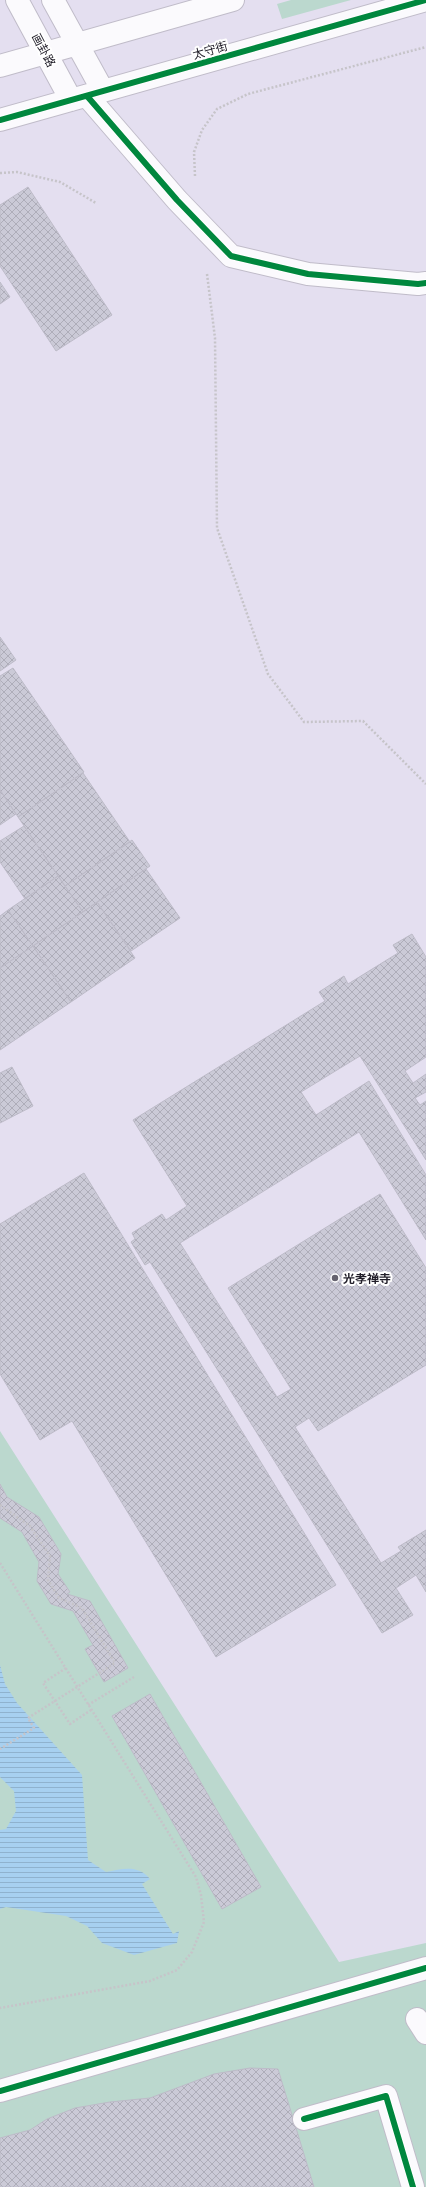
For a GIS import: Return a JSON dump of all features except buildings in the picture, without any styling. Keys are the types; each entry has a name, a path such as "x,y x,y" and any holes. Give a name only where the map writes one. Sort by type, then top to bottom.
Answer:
{"street":[{"name":"画卦路","path":"17,0 46,53 87,96"},
{"path":"53,0 77,44 87,96 177,200 231,256 308,274 418,284 426,283"},
{"path":"0,66 232,0"},
{"name":"太守街","path":"0,120 426,0"},
{"path":"0,2091 426,1968"},
{"path":"304,2119 386,2096 413,2187"}],"path":[{"path":"201,225 194,152 202,130 217,109 248,94 426,47"},
{"path":"0,173 17,172 60,182 96,203"},
{"path":"207,270 215,338 218,528 268,674 304,722 363,721 426,784"},
{"path":"0,1505 30,1526 50,1556 48,1580 60,1598 82,1608 115,1663 28,1718 34,1728 0,1749"},
{"path":"0,1563 196,1877 201,1895 204,1922 192,1952 177,1970 150,1982 0,2008"},
{"path":"66,1668 44,1683 70,1724 91,1710"},
{"path":"88,1705 134,1677"}],"green space":[{"path":"291,0 351,0 282,19 277,4"},
{"path":"0,1431 339,1962 426,1943 426,2187 0,2187"}],"water":[{"path":"0,1665 5,1684 17,1703 82,1775 88,1860 106,1872 135,1869 145,1874 150,1879 142,1884 173,1934 179,1931 177,1943 134,1955 102,1943 87,1926 66,1916 6,1907 0,1909 0,1830 6,1829 16,1811 14,1791 0,1777"}],"cycle path":[{"path":"0,120 426,0"},
{"path":"87,96 177,200 231,256 308,274 418,284 426,283"},
{"path":"0,2091 426,1968"},
{"path":"304,2119 386,2096 413,2187"}],"place":[{"name":"光孝禅寺","path":"335,1278"}]}
